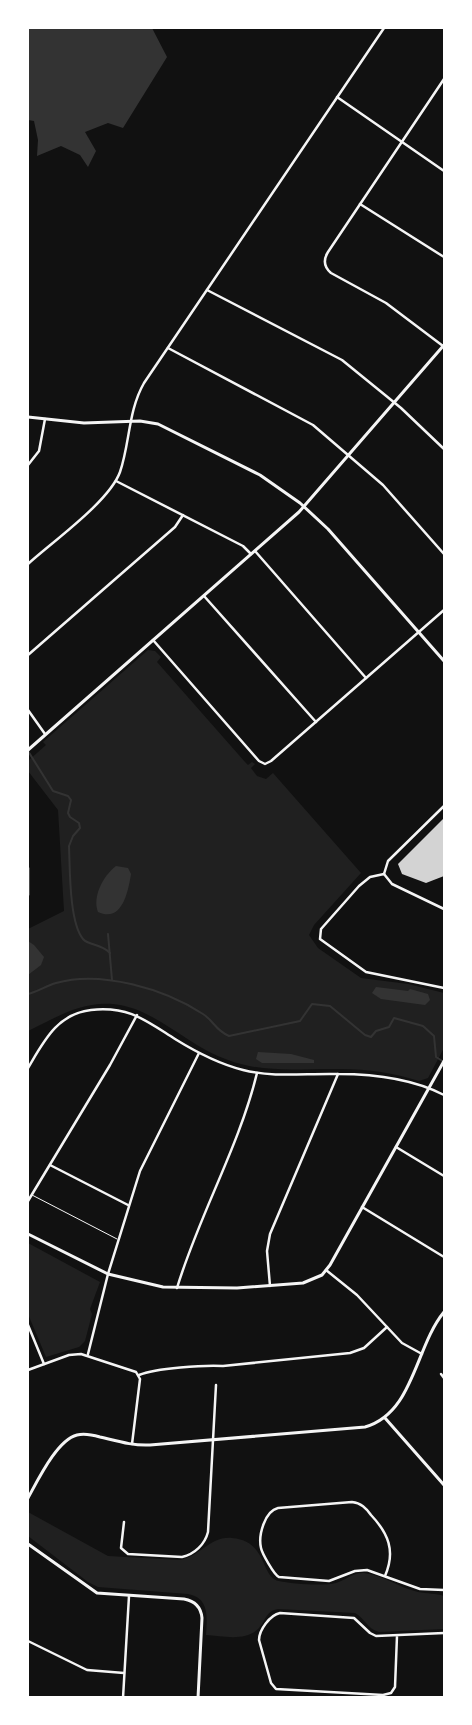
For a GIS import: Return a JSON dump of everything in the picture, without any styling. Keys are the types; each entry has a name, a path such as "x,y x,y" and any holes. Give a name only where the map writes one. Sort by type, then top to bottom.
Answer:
{"street":[{"path":"28,564 101,500 116,481 122,466 131,421 141,388 384,28"},
{"path":"28,750 305,507 444,346 386,303 332,273 327,269 325,260 328,252 444,78"},
{"path":"337,97 444,171"},
{"path":"360,204 444,257"},
{"path":"207,290 342,360 395,403 444,449"},
{"path":"168,348 299,415 383,485 444,554"},
{"path":"28,417 84,423 152,422 170,429 260,475 305,507 328,529 444,661"},
{"path":"28,465 39,451 45,419"},
{"path":"116,481 243,546 251,554"},
{"path":"28,656 175,526 183,515"},
{"path":"255,551 366,678"},
{"path":"204,596 316,722"},
{"path":"153,640 258,761 265,764 271,761 444,610"},
{"path":"28,710 45,734"},
{"path":"384,874 388,861 444,806"},
{"path":"28,868 28,895"},
{"path":"384,874 392,884 444,909"},
{"path":"384,874 370,877 358,886 321,929 320,938 366,972 444,988"},
{"path":"28,1068 53,1027 69,1016 89,1010 110,1009 137,1015 199,1053 226,1065 257,1073 290,1076 338,1074 384,1078 429,1088 444,1096"},
{"path":"28,1201 110,1065 137,1015"},
{"path":"88,1354 128,1205 153,1142 199,1053"},
{"path":"28,1234 108,1274 146,1284 177,1288 270,1286 310,1282 326,1270 444,1061"},
{"path":"177,1288 192,1240 244,1118 257,1073"},
{"path":"270,1286 267,1251 270,1234 338,1074"},
{"path":"396,1147 444,1176"},
{"path":"50,1165 128,1205"},
{"path":"362,1207 444,1257"},
{"path":"326,1270 357,1296 402,1343 422,1354"},
{"path":"28,1498 58,1448 71,1437 87,1434 132,1444 150,1445 365,1427 385,1418 400,1400 436,1324 444,1312"},
{"path":"28,1325 44,1364"},
{"path":"139,1375 151,1371 212,1364 222,1366 350,1353 364,1348 387,1327"},
{"path":"28,1370 72,1354 88,1354 134,1370 139,1375 140,1383 132,1444"},
{"path":"441,1374 444,1378"},
{"path":"124,1522 121,1546 127,1554 182,1556 201,1545 208,1532 216,1385"},
{"path":"385,1418 444,1485"},
{"path":"384,1576 389,1563 387,1535 360,1504 354,1502 278,1508 272,1510 267,1516 261,1549 277,1577 329,1581 361,1570 420,1589 444,1590"},
{"path":"28,1544 93,1591 106,1595 184,1599 192,1601 199,1607 202,1618 198,1698"},
{"path":"123,1698 129,1596"},
{"path":"397,1636 395,1687 391,1693 383,1696 276,1689 271,1683 259,1640 260,1634 271,1616 280,1613 351,1617 359,1620 373,1635 397,1636 444,1633"},
{"path":"28,1641 87,1670 124,1673"}],"lane":[{"path":"31,1195 118,1239"}],"shaded area":[{"path":"28,28 152,28 167,57 123,128 108,123 85,132 96,151 88,167 80,155 61,146 37,156 38,140 34,121 28,120"},
{"path":"148,650 155,651 161,657 157,662 245,762 248,765 252,762 255,764 251,768 257,776 266,779 273,773 361,873 314,925 309,935 318,948 361,978 408,984 444,993 444,1048 428,1078 419,1081 361,1070 270,1069 242,1064 213,1054 158,1020 143,1013 129,1007 113,1004 90,1005 69,1011 28,1031 28,929 64,911 58,810 28,771 28,761 46,745 43,742"},
{"path":"116,866 128,868 131,874 126,897 118,910 113,913 98,912 96,900 100,887 107,875"},
{"path":"28,941 44,957 41,965 28,975"},
{"path":"376,987 408,991 410,989 428,994 430,1000 425,1005 381,999 372,993"},
{"path":"258,1052 291,1054 314,1060 314,1063 262,1063 256,1059"},
{"path":"28,1243 100,1282 90,1309 92,1314 85,1341 79,1347 46,1357 28,1314"},
{"path":"28,1512 108,1556 180,1560 193,1555 217,1540 232,1538 252,1545 269,1573 279,1581 331,1584 356,1574 371,1574 411,1590 444,1596 444,1629 379,1632 375,1631 355,1613 278,1609 271,1612 259,1628 248,1635 234,1637 206,1635 206,1610 204,1604 195,1596 98,1587 88,1582 28,1536"}],"building":[{"path":"444,818 444,876 426,883 402,874 398,864"}],"waterway":[{"path":"28,751 53,791 68,796 71,800 68,813 70,817 79,823 80,828 73,836 69,846 71,894 75,920 78,931 85,941 110,953"},
{"path":"108,934 112,980"},
{"path":"28,994 56,983 74,980 93,979 132,984 188,1005 207,1017 229,1036 300,1021 312,1004 330,1006 365,1035 371,1037 376,1031 389,1027 394,1018 423,1026 434,1036 436,1057 444,1062"}]}
